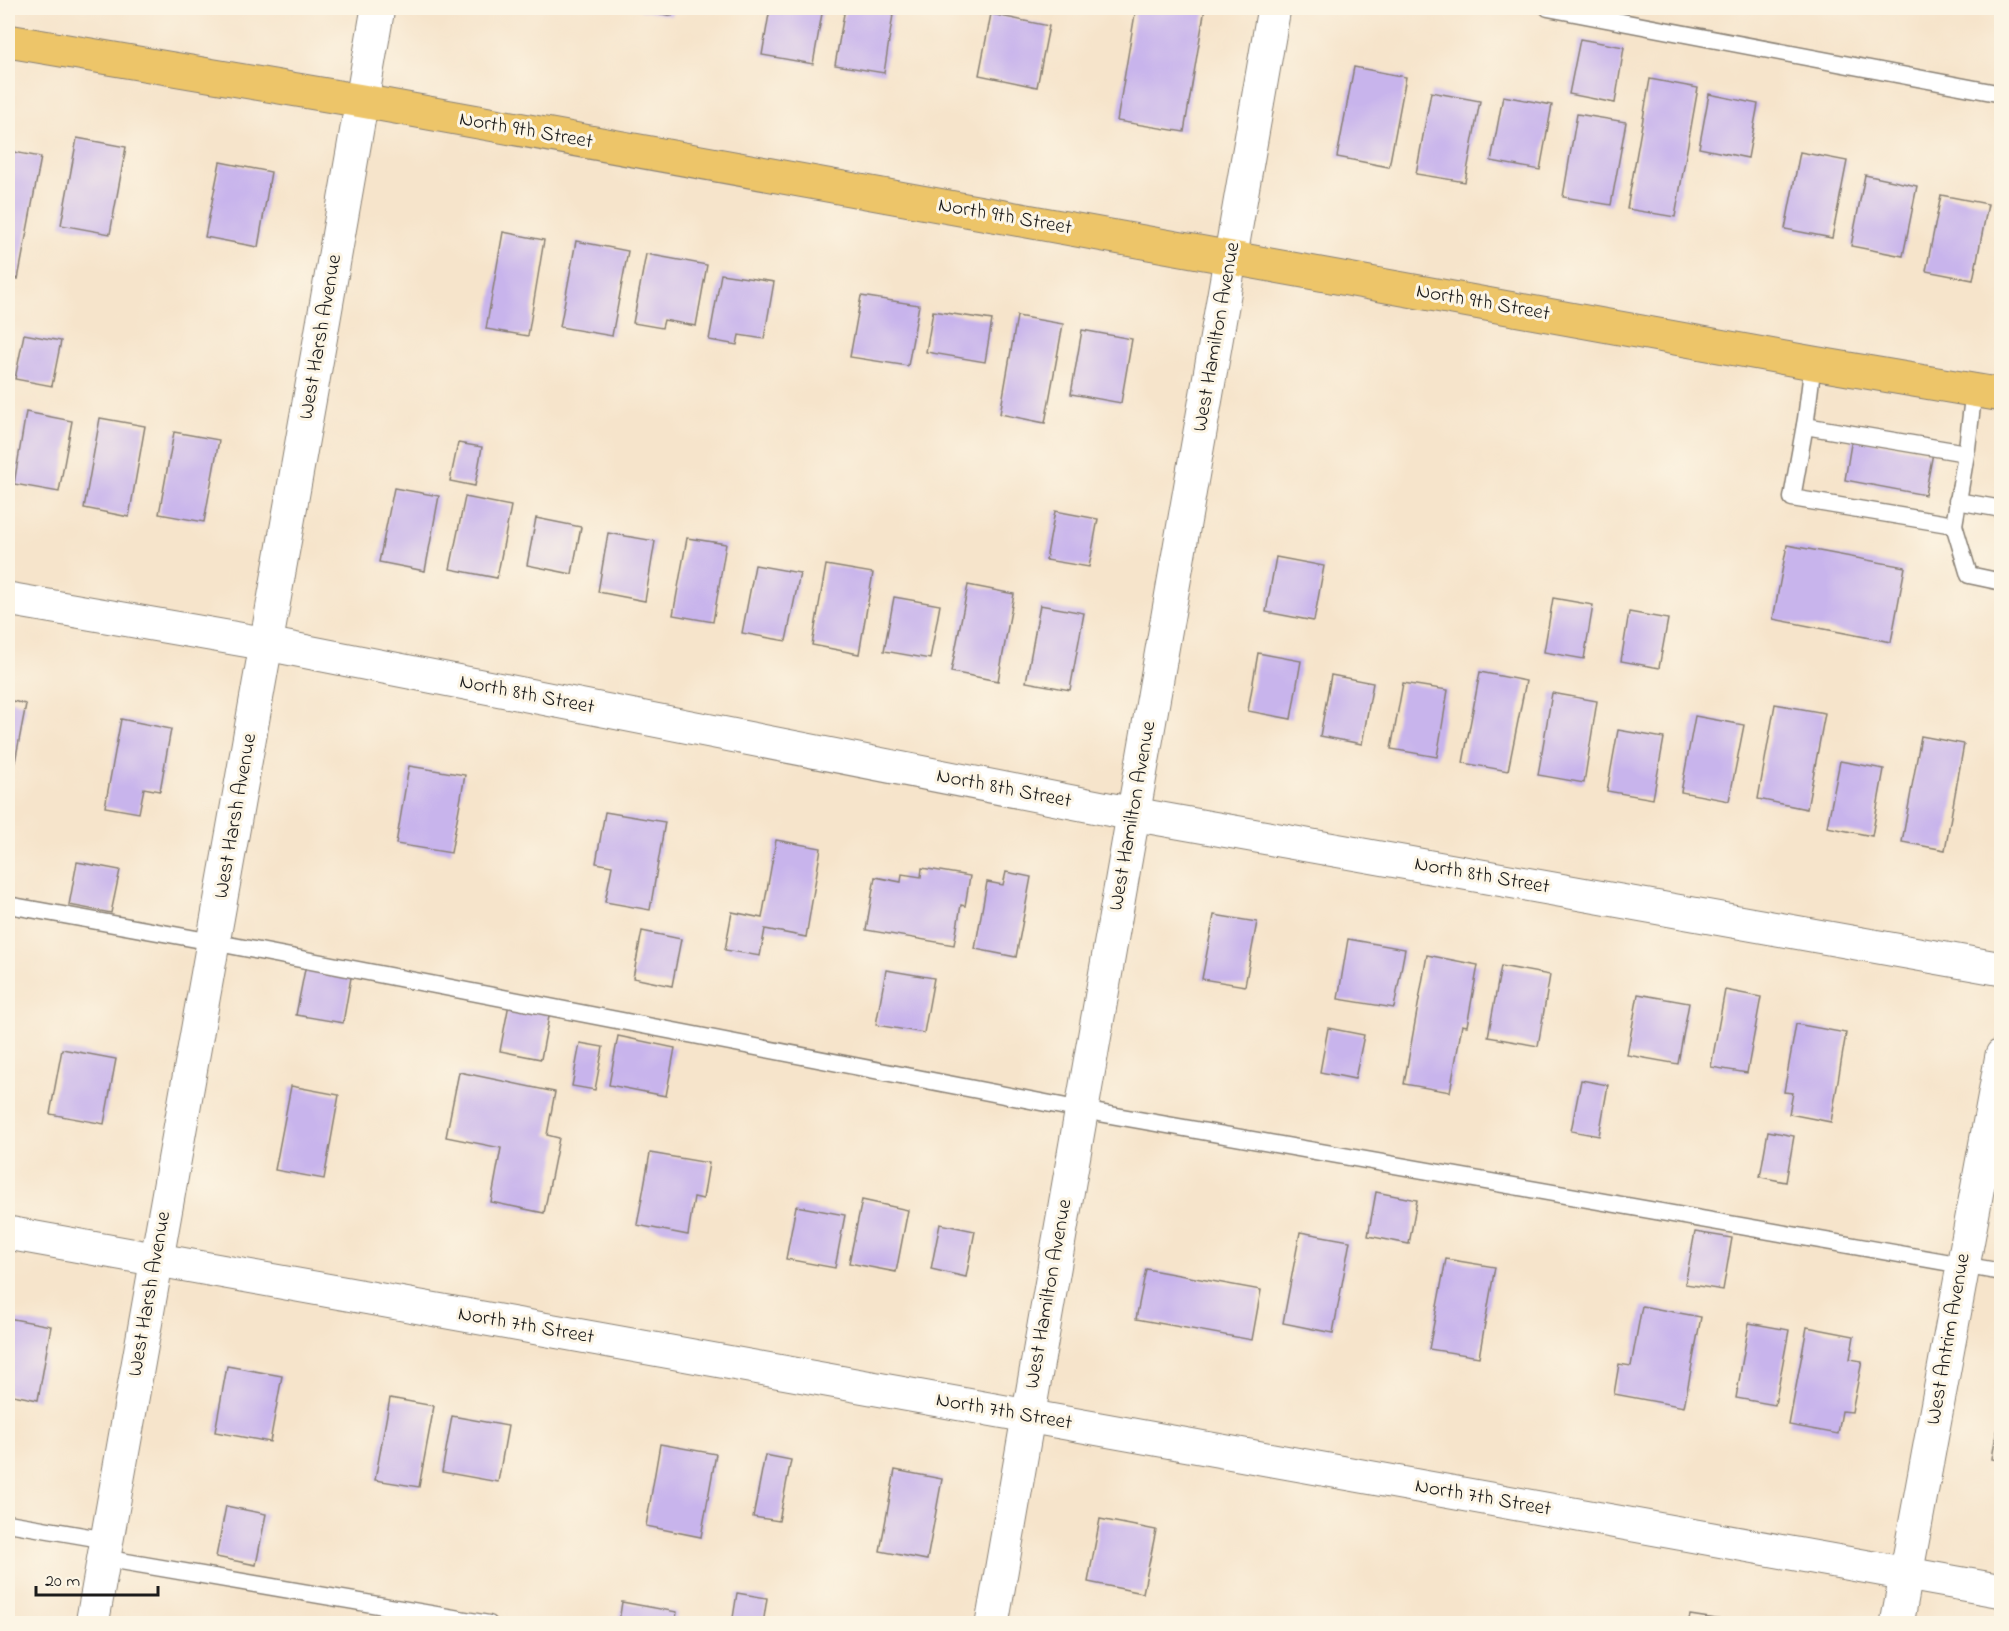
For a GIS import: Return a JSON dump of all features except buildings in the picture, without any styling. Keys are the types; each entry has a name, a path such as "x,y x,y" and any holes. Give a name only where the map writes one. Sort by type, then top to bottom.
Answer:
{"main road":[{"name":"North 9th Street","path":"8,41 362,101 1813,363 1988,392"}],"street":[{"name":"West Harsh Avenue","path":"92,1623 378,8"},
{"name":"West Hamilton Avenue","path":"992,1623 1274,8"},
{"name":"North 8th Street","path":"8,598 267,644 1133,814 2001,969"},
{"name":"West Antrim Avenue","path":"1897,1623 2001,1055"},
{"name":"North 7th Street","path":"8,1233 2001,1591"}],"lane":[{"path":"1548,8 2001,94"},
{"path":"1813,363 1792,498 1954,525"},
{"path":"1988,392 1966,453 1954,525 1970,575 2001,582"},
{"path":"1805,426 1966,453"},
{"path":"1957,501 2001,509"},
{"path":"8,905 213,942 1082,1110 2001,1272"},
{"path":"8,1523 105,1549 489,1623"}]}
